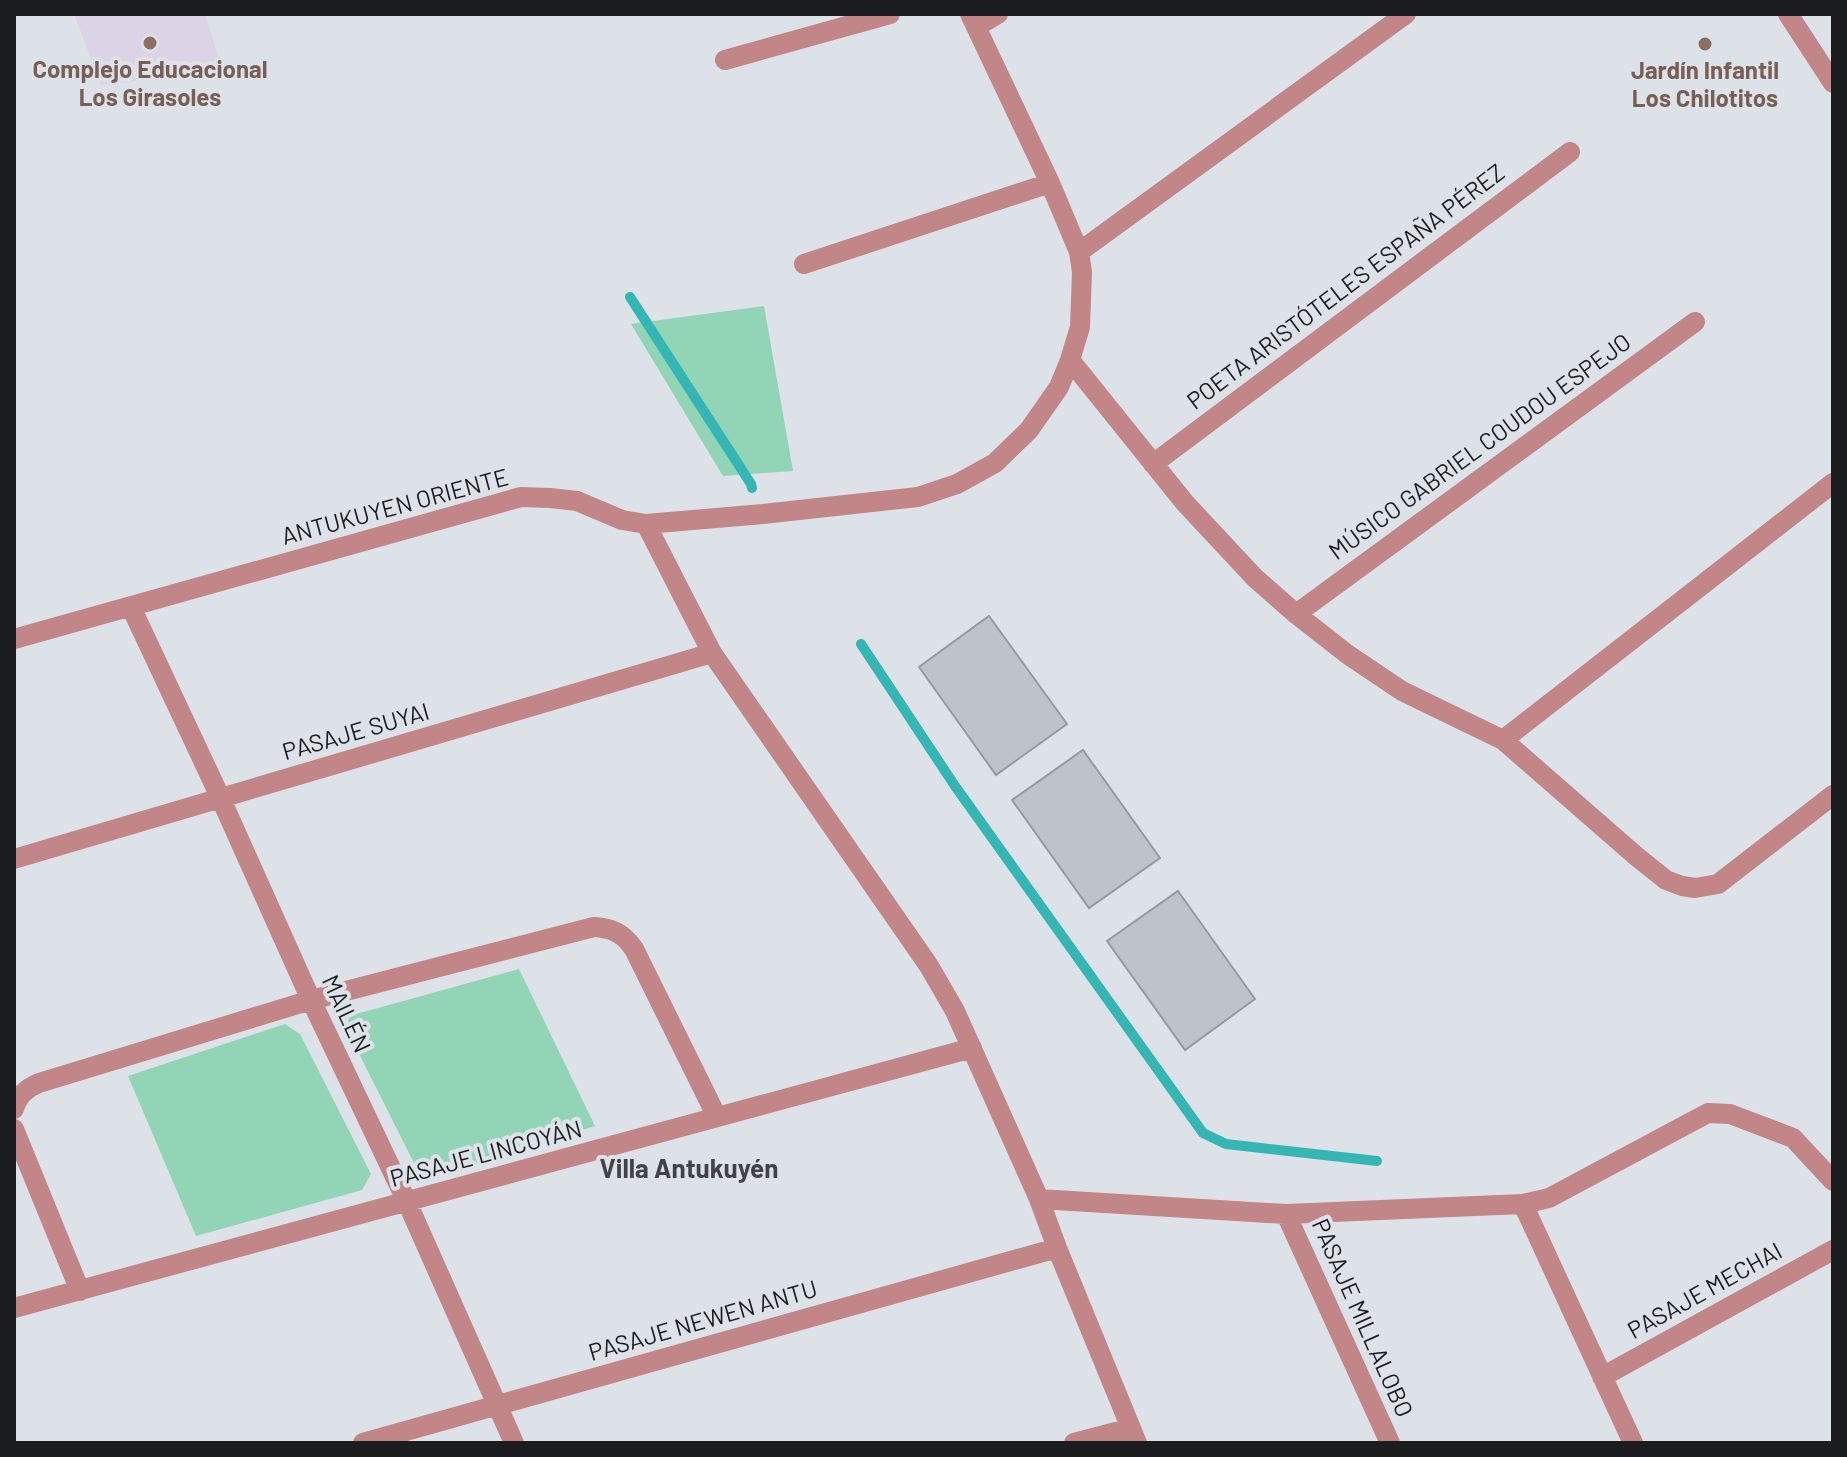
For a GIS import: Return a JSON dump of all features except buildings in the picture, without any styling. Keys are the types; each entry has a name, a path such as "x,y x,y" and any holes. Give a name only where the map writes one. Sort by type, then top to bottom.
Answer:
{"street":[{"path":"725,60 890,14"},
{"path":"973,20 998,14"},
{"path":"1079,252 1406,14"},
{"path":"1788,14 1833,83"},
{"name":"ANTUKUYEN ORIENTE","path":"14,639 521,497 577,501 622,520 646,524 918,497 975,475 995,463 1029,430 1059,387 1080,327 1082,272 1079,252 1050,183 973,20"},
{"name":"POETA ARISTÓTELES ESPAÑA PÉREZ","path":"1153,464 1570,152"},
{"path":"804,264 1050,183"},
{"name":"MÚSICO GABRIEL COUDOU ESPEJO","path":"1296,614 1695,322"},
{"path":"1070,360 1214,536 1296,614 1402,691 1503,740 1666,880 1682,886 1718,884 1833,795"},
{"path":"1503,740 1833,483"},
{"path":"646,524 712,653 929,966 955,1011 1039,1199 1134,1435 1074,1443"},
{"name":"MAILÉN","path":"131,607 407,1202 514,1443"},
{"name":"PASAJE SUYAI","path":"14,859 712,653"},
{"path":"14,1109 21,1094 39,1083 311,1000 594,927 619,932 634,949 717,1117"},
{"name":"PASAJE LINCOYÁN","path":"14,1308 972,1048"},
{"path":"1039,1199 1286,1214 1523,1204 1549,1198 1708,1113 1730,1114 1793,1138 1833,1181"},
{"path":"14,1129 80,1291"},
{"path":"1523,1204 1633,1443"},
{"name":"PASAJE MILLALOBO","path":"1286,1214 1390,1443"},
{"name":"PASAJE NEWEN ANTU","path":"363,1443 1057,1248"},
{"name":"PASAJE MECHAI","path":"1602,1377 1833,1250"}],"shaded area":[{"name":"Complejo Educacional Los Girasoles","path":"74,14 205,14 223,72 101,85"}],"green space":[{"path":"764,306 793,471 723,476 631,324"},
{"path":"519,969 595,1126 430,1177 416,1167 347,1030 349,1016"},
{"path":"285,1024 300,1034 371,1174 362,1190 196,1236 128,1076"}],"waterway":[{"path":"630,297 752,488"},
{"path":"861,644 955,786 1203,1133 1226,1144 1377,1161"}],"place":[{"name":"Complejo Educacional Los Girasoles","path":"150,43"},
{"name":"Jardín Infantil Los Chilotitos","path":"1705,44"}],"district":[{"name":"Villa Antukuyén","path":"689,1169"}]}
